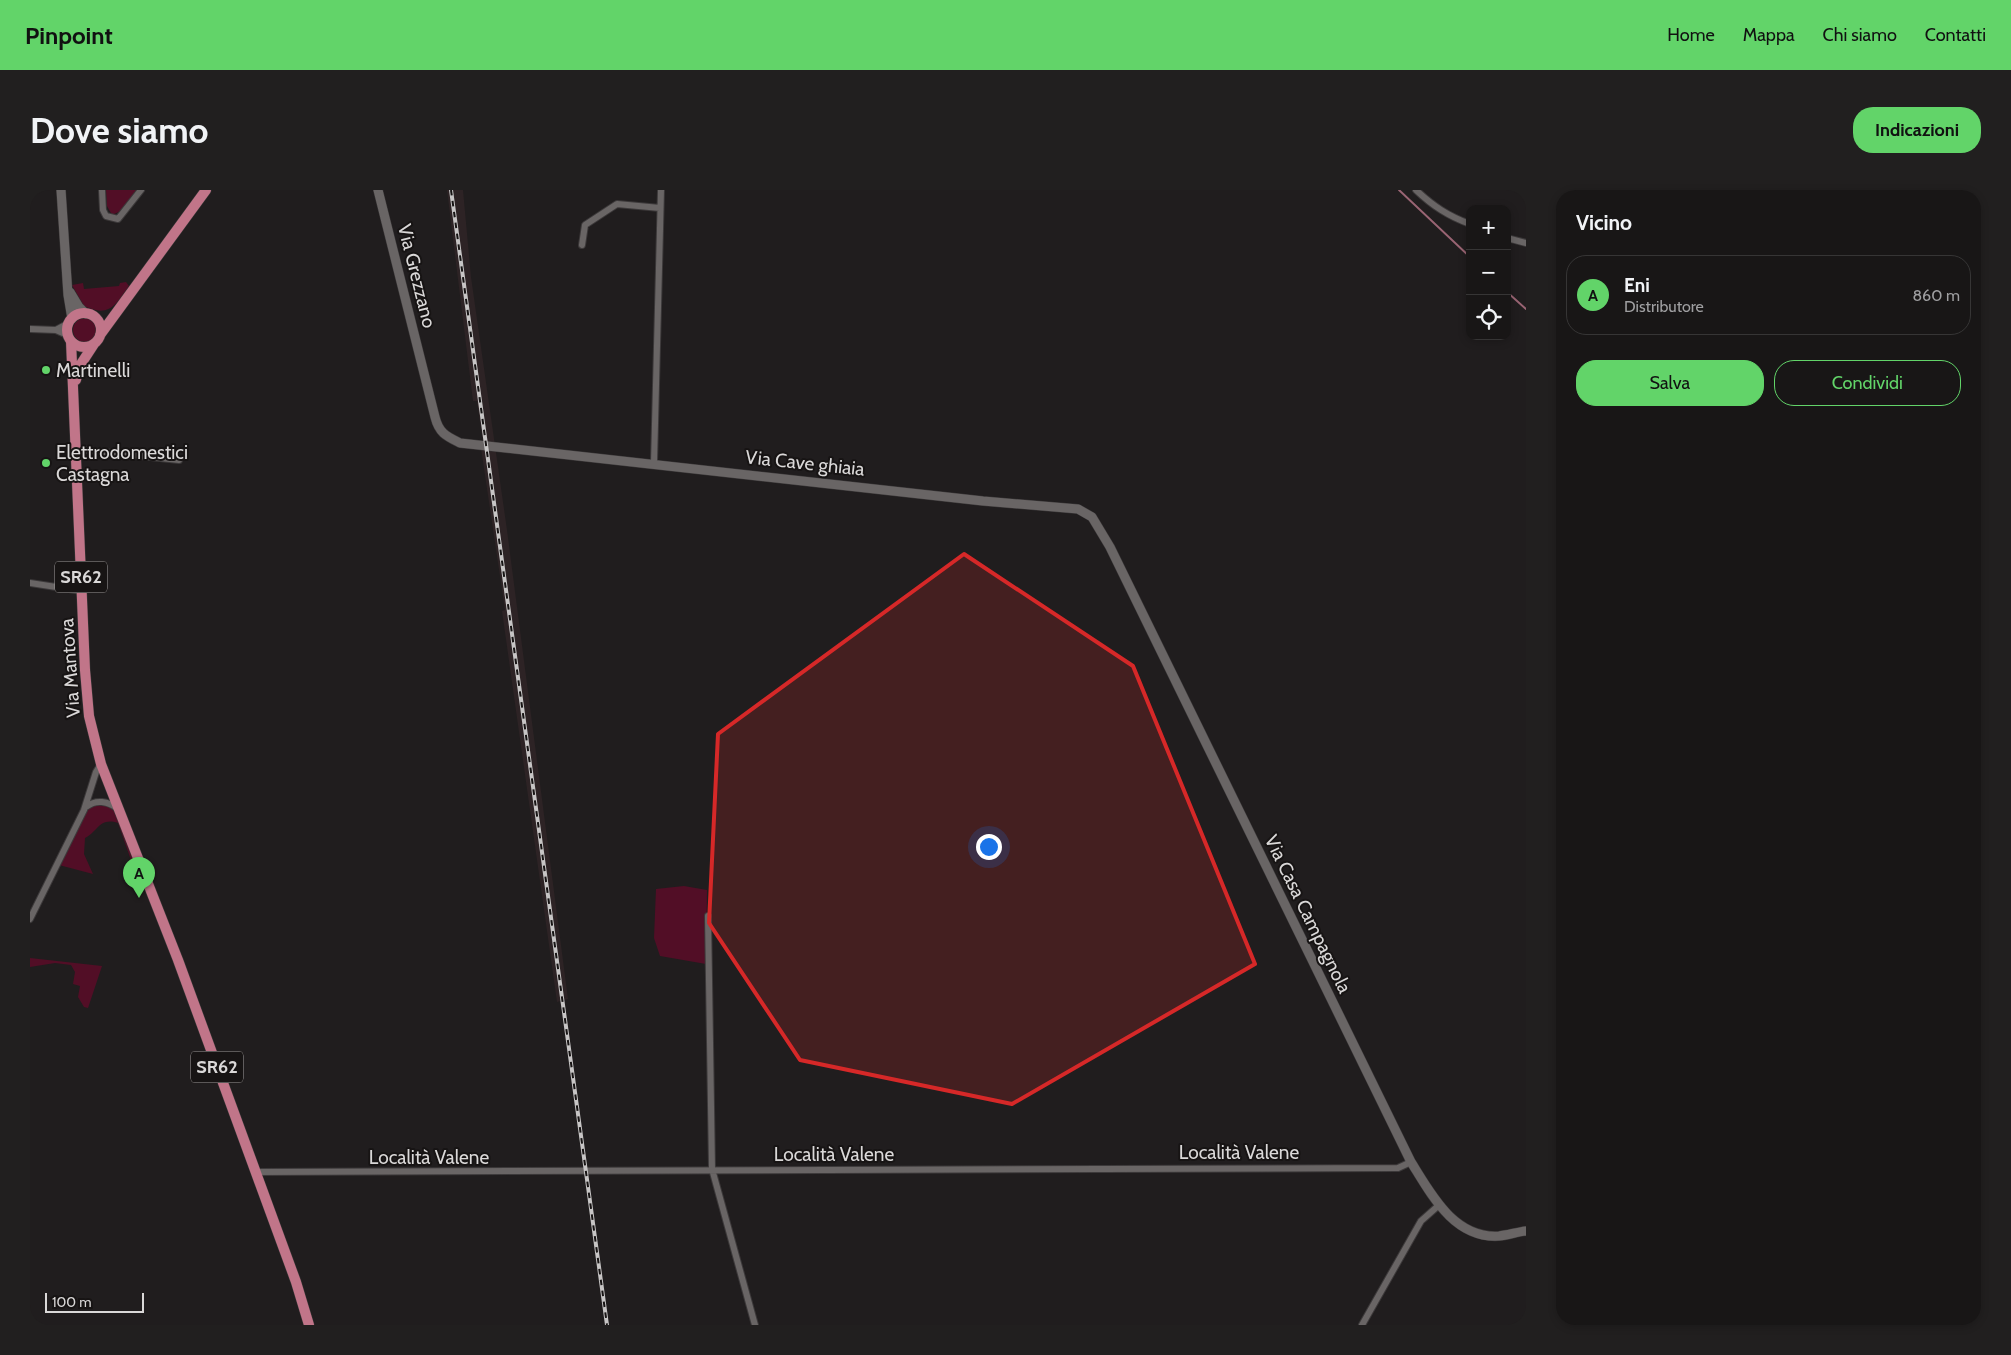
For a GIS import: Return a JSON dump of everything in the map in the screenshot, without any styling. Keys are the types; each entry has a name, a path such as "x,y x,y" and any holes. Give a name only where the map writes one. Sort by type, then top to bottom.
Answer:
{"main road":[{"path":"122,305 109,313 90,315 71,321 67,330 71,340 84,347 94,344 206,190"},
{"path":"90,315 100,323 100,335"},
{"name":"Via Mantova","path":"71,340 85,670 90,716 102,764"},
{"name":"Via Mantova","path":"73,388 79,367 94,344"},
{"name":"SR62","path":"102,764 178,960 296,1282 308,1325"}],"street":[{"path":"56,330 71,321 61,190"},
{"path":"102,190 103,210 106,216 118,219 141,190"},
{"name":"Via Grezzano","path":"378,190 438,428 444,435 460,442 479,444"},
{"path":"654,463 660,190"},
{"path":"1416,190 1450,217 1466,223"},
{"path":"582,245 585,224 617,204 660,208"},
{"path":"1511,239 1526,242"},
{"path":"68,287 75,301 90,315"},
{"path":"31,328 56,330 65,334 71,340"},
{"name":"Via Cave ghiaia","path":"479,444 983,501 1078,509 1092,517 1110,547"},
{"path":"76,449 179,460"},
{"name":"Via Casa Campagnola","path":"1110,547 1411,1162 1438,1206 1463,1227 1479,1233 1498,1236 1526,1231"},
{"path":"30,583 82,591"},
{"path":"30,919 84,810 96,772 102,764"},
{"path":"84,810 90,804 104,802 120,810"},
{"path":"708,916 712,1169 755,1325"},
{"name":"Località Valene","path":"255,1172 474,1173 712,1169 1398,1168 1411,1162"},
{"path":"1362,1325 1421,1220 1438,1206"}],"highlighted area":[{"path":"964,554 1133,666 1255,964 1012,1104 800,1060 709,923 718,734"}],"shaded area":[{"path":"106,190 136,190 123,210 112,215 107,206"},
{"path":"447,190 463,190 471,277 507,530 568,999 557,1002 502,611 505,610 481,448 484,448 477,401 473,401"},
{"path":"126,282 129,286 116,304 111,308 100,311 84,306 72,285 83,283 84,289 119,286 120,283"},
{"path":"85,318 94,321 97,330 94,339 85,342 76,339 73,330 76,321"},
{"path":"95,804 105,805 115,811 138,868 135,869 132,863 118,823 112,822 99,826 85,838 84,854 93,874 59,865 84,811"},
{"path":"684,886 707,890 706,964 660,956 654,938 656,889"},
{"path":"30,958 102,966 88,1008 84,1007 78,997 80,986 73,984 75,972 71,965 55,963 30,967"}],"waterway":[{"path":"1399,190 1466,253"},
{"path":"1510,295 1526,309"}],"railway":[{"path":"451,190 607,1325"}],"place":[{"name":"Martinelli","path":"46,370"},
{"name":"Elettrodomestici Castagna","path":"46,463"},
{"name":"Eni","path":"139,898"}]}
